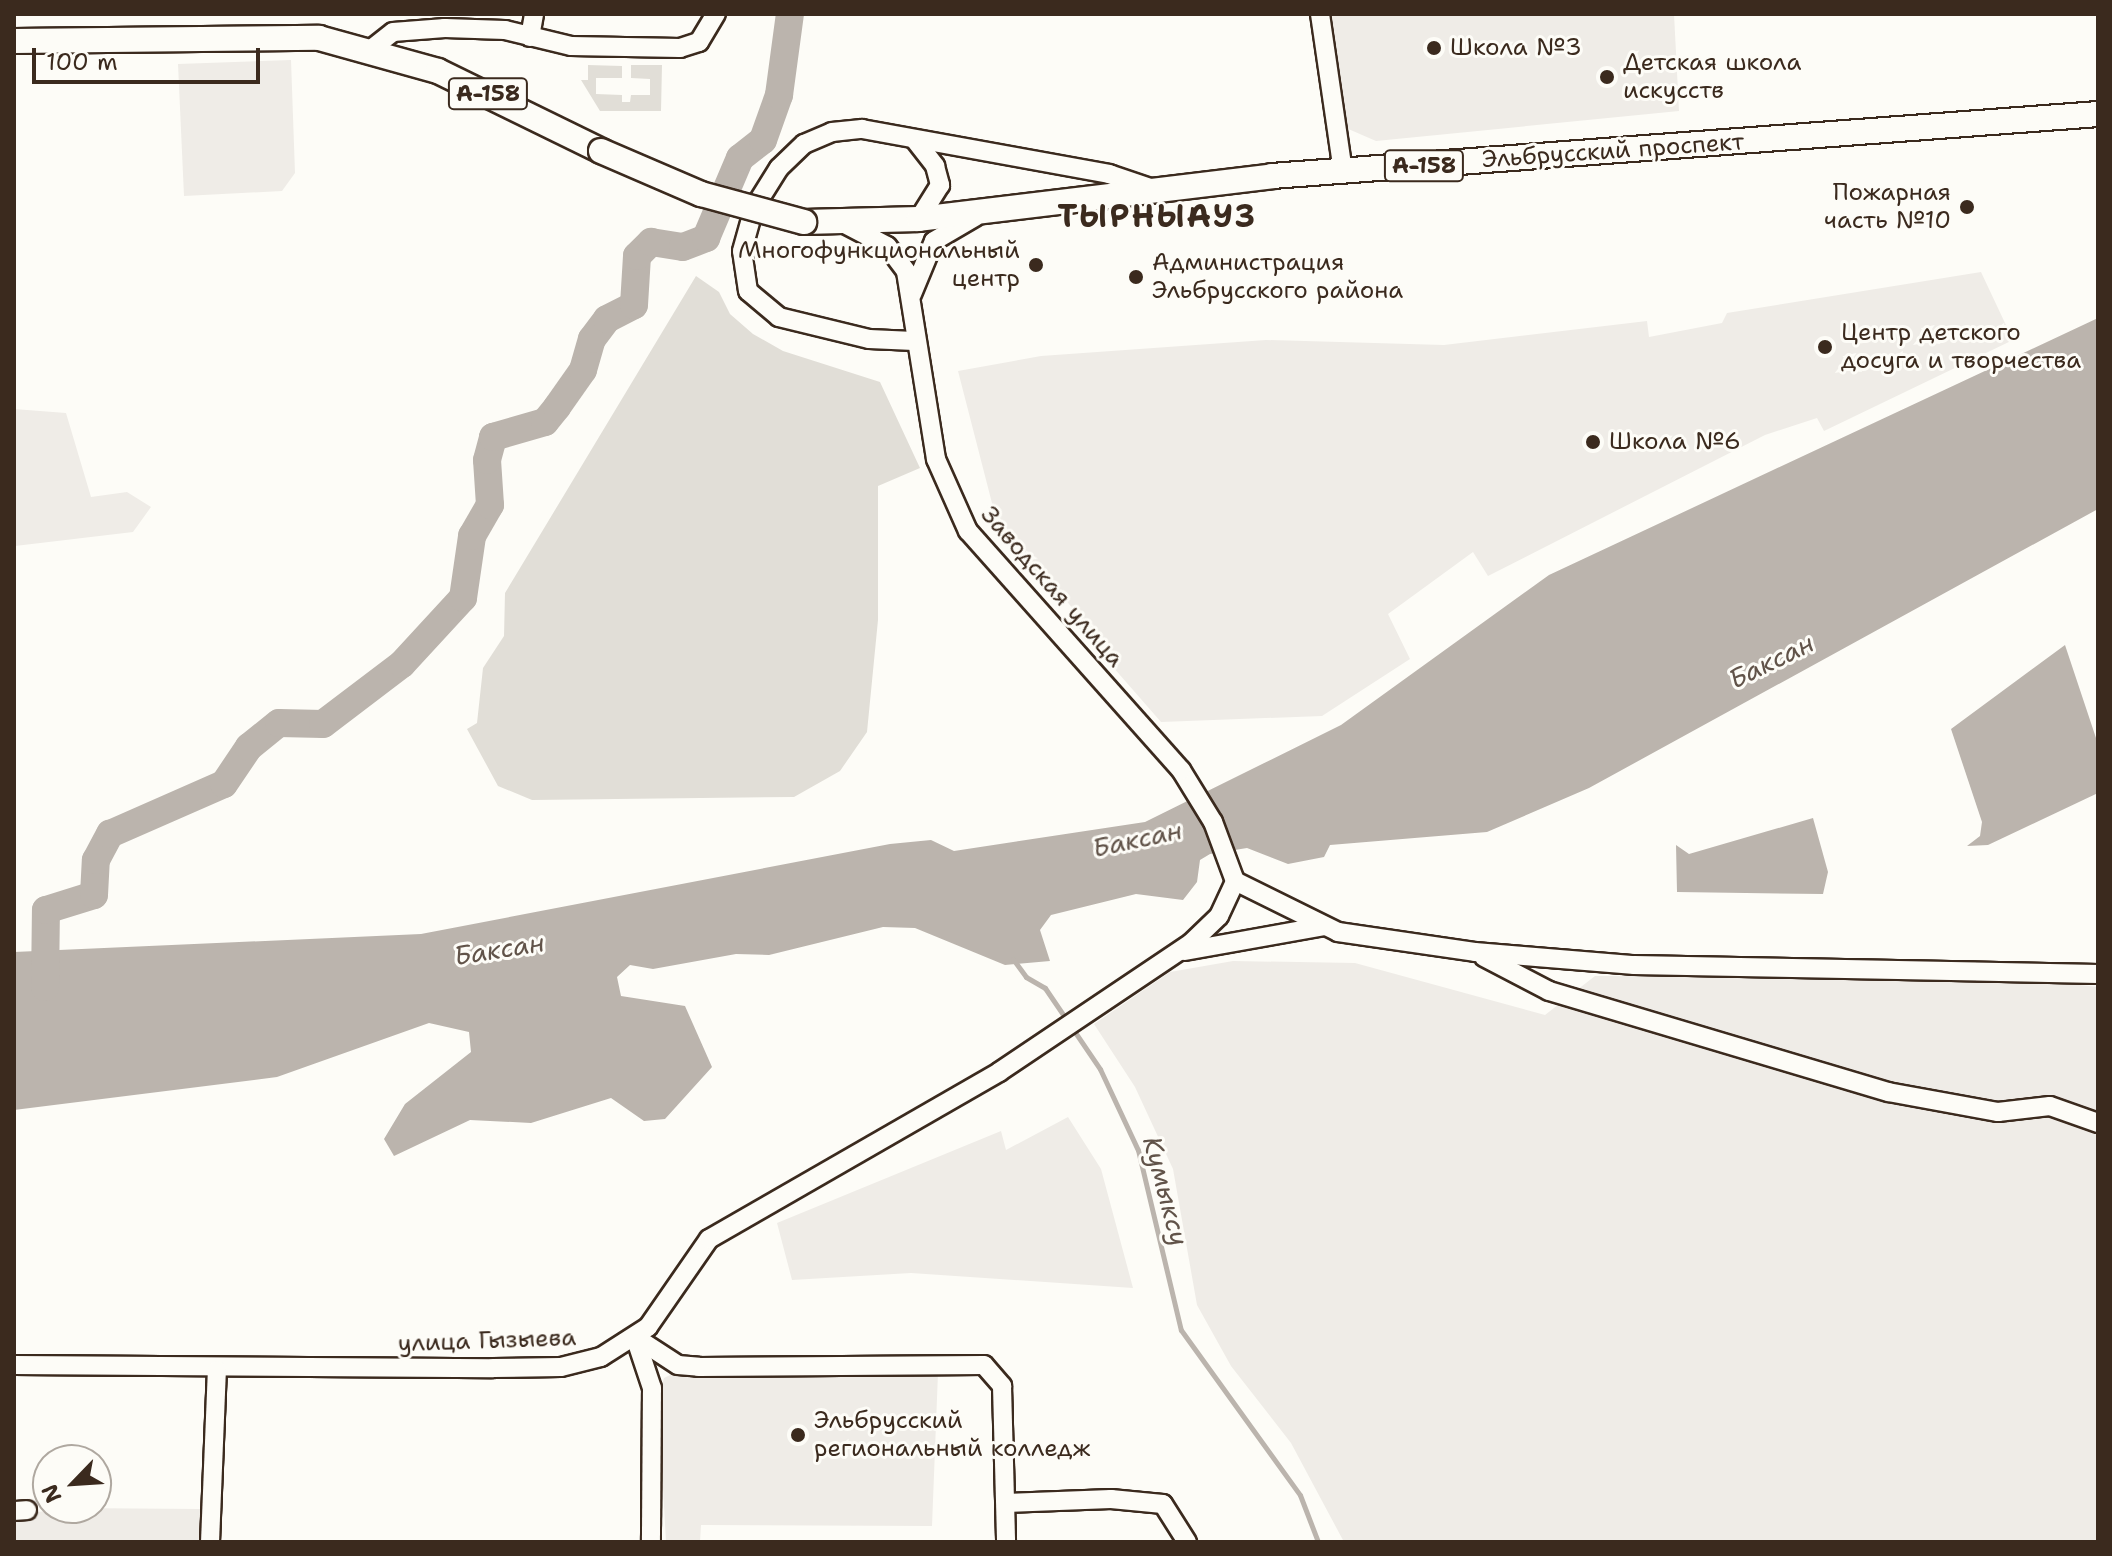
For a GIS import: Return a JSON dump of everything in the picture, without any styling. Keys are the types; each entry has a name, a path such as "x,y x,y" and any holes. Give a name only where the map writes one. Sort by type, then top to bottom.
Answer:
{"main road":[{"name":"Эльбрусский проспект","path":"14,41 277,34 370,50 461,81 601,151 701,194 804,222 845,224 984,212 1153,189 1343,172 2098,114"}],"street":[{"path":"530,37 534,14"},
{"path":"370,50 393,32 488,28 571,46 680,48 699,42 716,14"},
{"path":"1320,14 1343,172"},
{"path":"914,341 869,339 779,317 748,291 742,263 754,208 779,168 804,144 851,129 1109,174 1153,189"},
{"path":"915,140 935,166 940,185 934,204 919,219"},
{"path":"912,294 934,241 984,212"},
{"path":"845,224 894,251 912,294"},
{"name":"Заводская улица","path":"912,294 914,341 936,459 968,531 1195,791 1234,872"},
{"path":"635,1337 709,1239 966,1092 1175,953 1219,916 1234,872 1324,926 1369,939 1475,952 1634,965 1891,965 2098,974"},
{"path":"1175,953 1324,926"},
{"path":"1475,952 1549,991 1888,1092 1998,1112 2050,1106 2098,1123"},
{"path":"635,1337 678,1365 968,1364 993,1371 1002,1386 1006,1542"},
{"path":"635,1337 652,1388 651,1542"},
{"name":"улица Гызыева","path":"14,1365 217,1370 561,1367 601,1357 635,1337"},
{"path":"210,1542 217,1370"},
{"path":"1006,1503 1111,1499 1163,1504 1187,1542"}],"shaded area":[{"name":"Школа №3","path":"1329,14 1674,14 1679,111 1376,141 1346,128"},
{"path":"291,60 295,173 282,191 184,196 178,64"},
{"path":"588,65 622,66 622,78 596,78 596,94 622,95 622,102 630,102 631,95 650,95 650,79 631,78 631,65 662,65 661,111 600,111 581,80 588,80"},
{"path":"1981,272 2013,340 1824,431 1817,418 1765,435 1488,576 1473,552 1388,614 1410,659 1322,716 1161,722 1078,627 1082,620 1047,577 1037,577 993,507 958,371 1041,356 1266,340 1444,345 1647,321 1649,337 1722,323 1727,313"},
{"path":"696,276 719,292 730,314 753,334 783,351 880,382 920,468 878,486 878,620 867,732 840,771 794,797 532,800 498,786 467,729 477,723 483,668 504,636 505,593"},
{"path":"14,409 66,413 91,497 127,492 151,507 133,532 15,546"},
{"path":"1233,961 1355,963 1545,1015 1595,976 2007,977 2098,987 2098,1542 1344,1542 1291,1443 1231,1366 1197,1305 1173,1169 1135,1087 1094,1024 1170,972"},
{"path":"1068,1117 1101,1169 1133,1288 911,1273 792,1280 777,1223 1001,1131 1006,1150"},
{"name":"Эльбрусский региональный колледж","path":"674,1373 938,1373 932,1526 701,1525 700,1542 666,1542 658,1397 664,1378"},
{"path":"112,1508 200,1509 200,1542 14,1542 14,1515 32,1513 32,1524 112,1524"}],"water":[{"name":"Баксан","path":"2098,318 2098,509 1589,788 1487,832 1330,845 1324,857 1288,864 1247,848 1210,854 1200,860 1197,882 1183,900 1136,894 1051,915 1040,930 1050,961 1005,965 915,928 883,927 769,955 736,954 653,969 630,965 617,977 621,996 685,1006 712,1067 665,1119 644,1121 611,1098 531,1123 470,1120 394,1156 384,1139 405,1104 471,1052 469,1032 429,1023 277,1077 14,1110 14,952 421,934 890,844 931,840 954,851 1145,822 1341,725 1549,575"},
{"path":"2065,645 2098,744 2098,793 1988,845 1967,846 1980,836 1982,822 1951,729"},
{"path":"1813,818 1828,872 1823,894 1677,892 1676,845 1689,854"}],"waterway":[{"path":"45,987 46,910 94,895 96,860 110,834 224,784 249,747 279,723 323,724 402,664 463,598 472,536 490,505 487,460 493,437 545,422 583,370 592,339 607,319 634,305 637,256 651,242 683,247 706,238 740,158 763,140 779,95 790,14"},
{"name":"Кумыксу","path":"1013,959 1026,977 1045,988 1100,1069 1138,1150 1181,1330 1300,1495 1318,1542"}],"place":[{"name":"Школа №3","path":"1434,48"},
{"name":"Детская школа искусств","path":"1607,77"},
{"name":"Пожарная часть №10","path":"1967,207"},
{"name":"Многофункциональный центр","path":"1036,265"},
{"name":"Администрация Эльбрусского района","path":"1136,277"},
{"name":"Центр детского досуга и творчества","path":"1825,347"},
{"name":"Школа №6","path":"1593,442"},
{"name":"Эльбрусский региональный колледж","path":"798,1435"}],"district":[{"name":"ТЫРНЫАУЗ","path":"1157,216"}]}
